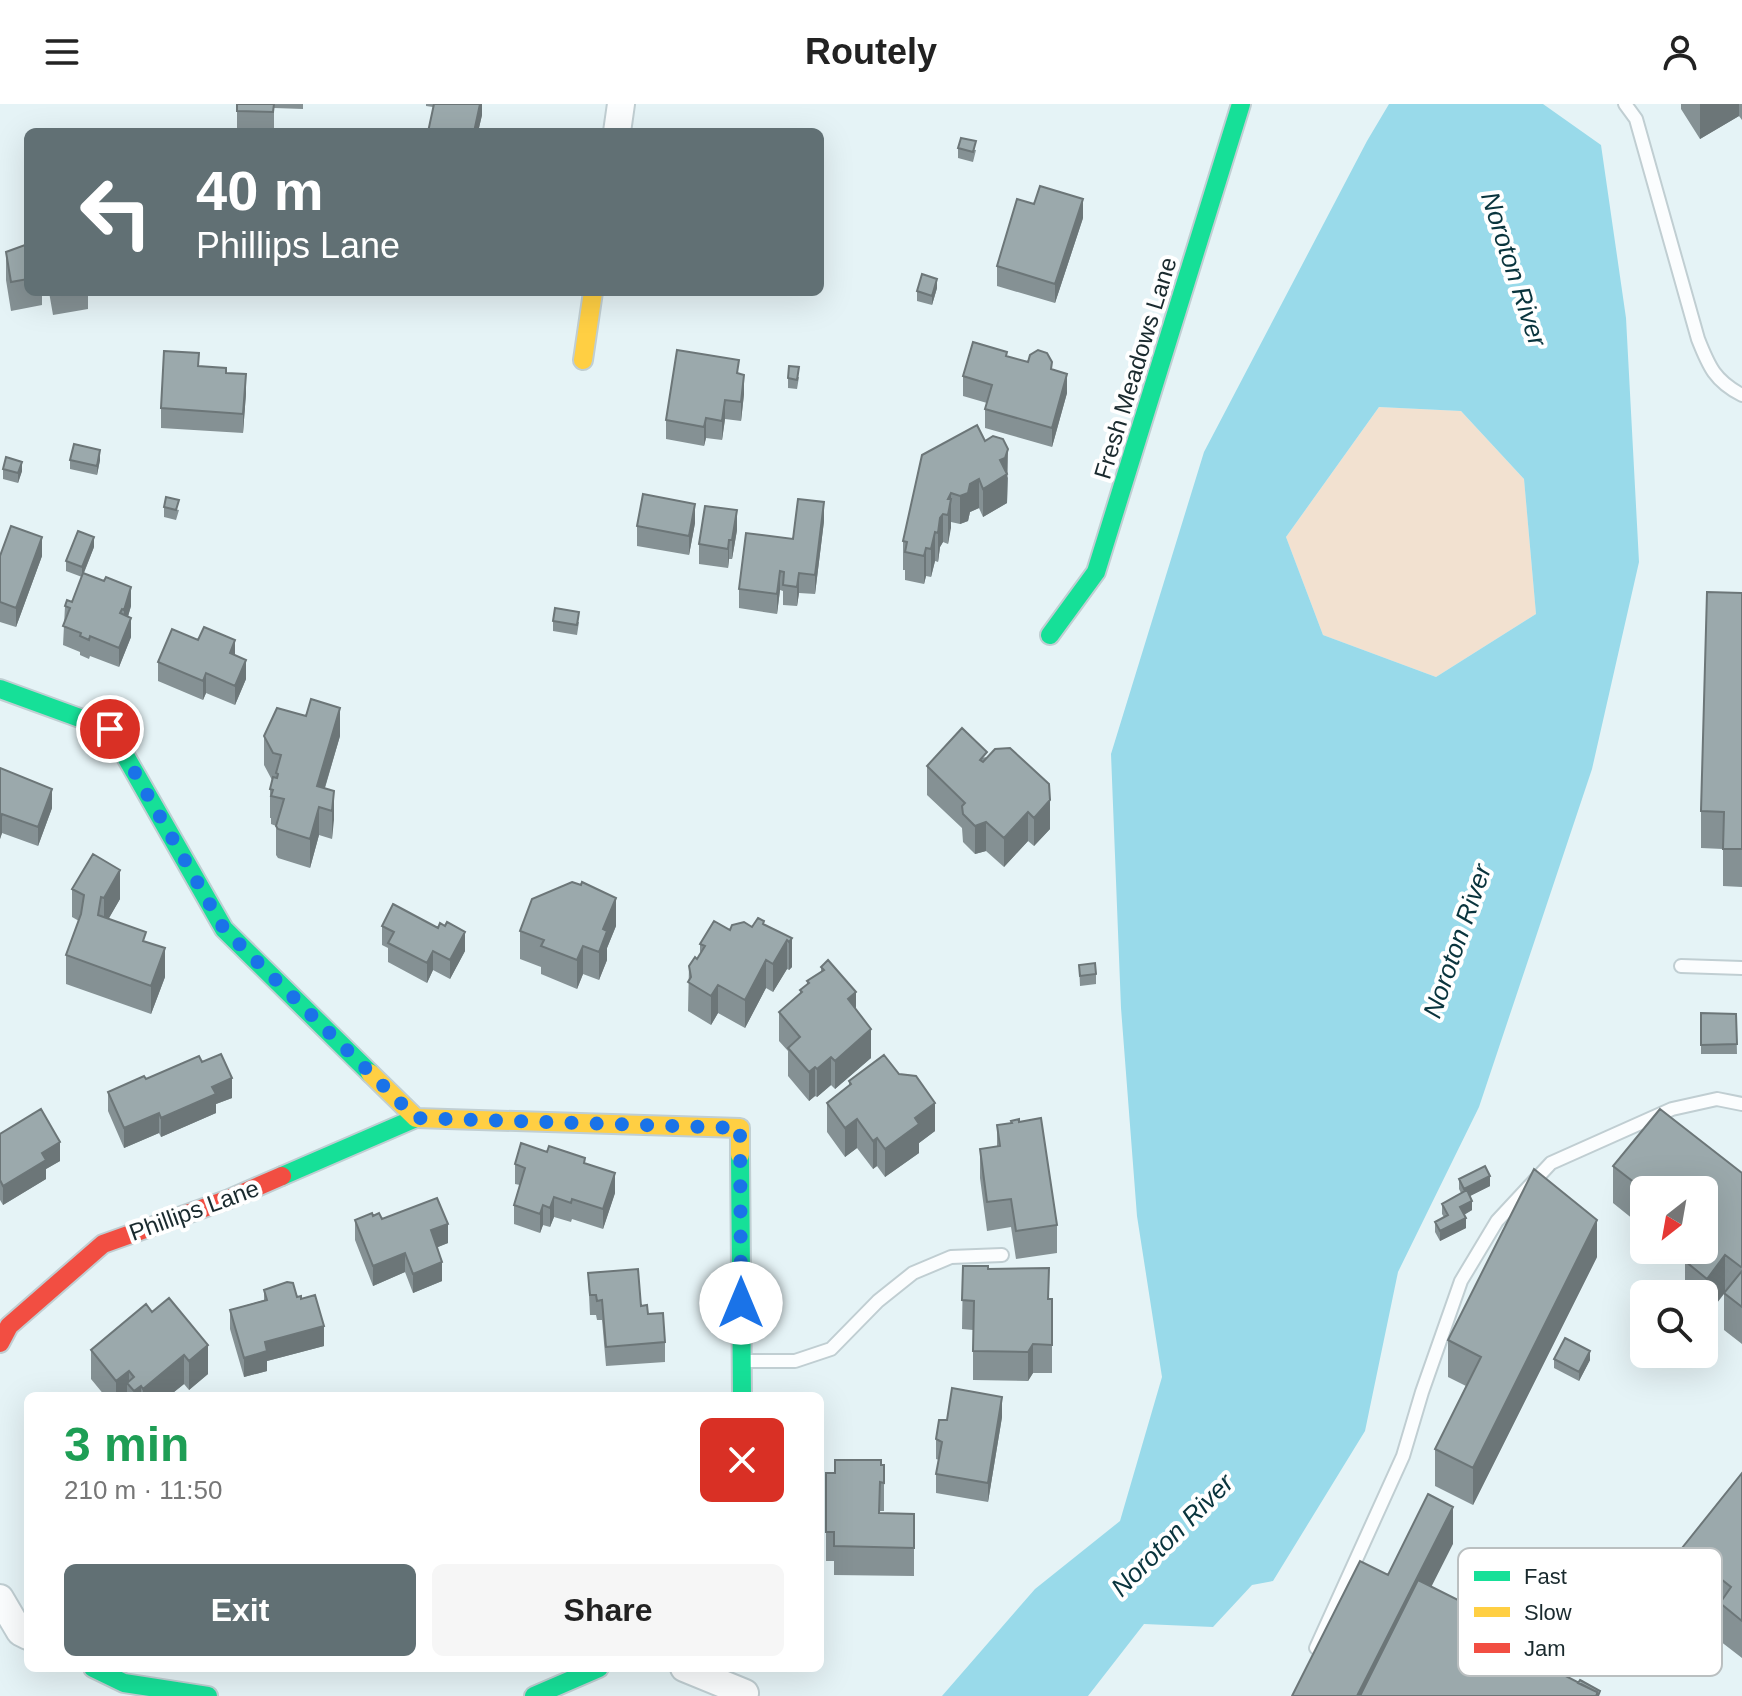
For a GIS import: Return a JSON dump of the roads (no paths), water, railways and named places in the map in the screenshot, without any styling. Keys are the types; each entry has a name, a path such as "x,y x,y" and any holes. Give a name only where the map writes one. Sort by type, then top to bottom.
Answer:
{"street":[{"path":"618,128 621,104"},
{"name":"Fresh Meadows Lane","path":"1050,635 1096,572 1241,104"},
{"path":"583,360 592,296"},
{"path":"0,689 110,729 224,929 416,1118"},
{"name":"Phillips Lane","path":"0,1343 9,1326 103,1244 229,1199 416,1118 740,1128 742,1392"},
{"path":"0,1598 24,1634"},
{"path":"101,1672 124,1683 208,1696"},
{"path":"534,1696 590,1672"},
{"path":"698,1672 745,1686"}],"lane":[{"path":"1625,104 1636,119 1698,339 1709,365 1724,385 1742,395"},
{"path":"1681,966 1742,968"},
{"path":"1308,1667 1403,1456 1461,1281 1497,1221 1551,1163 1672,1109 1717,1099 1742,1104"},
{"path":"742,1361 795,1361 831,1349 878,1301 913,1273 951,1257 1002,1255"}],"water":[{"name":"Noroton River","path":"1389,104 1543,104 1601,145 1626,318 1639,562 1592,769 1479,1107 1398,1272 1365,1431 1273,1581 1252,1585 1213,1627 1144,1624 1088,1696 942,1696 1035,1589 1120,1521 1162,1377 1137,1216 1121,1008 1111,754 1204,452","holes":["1379,407 1461,411 1524,479 1536,614 1436,677 1323,635 1286,537"]}]}
